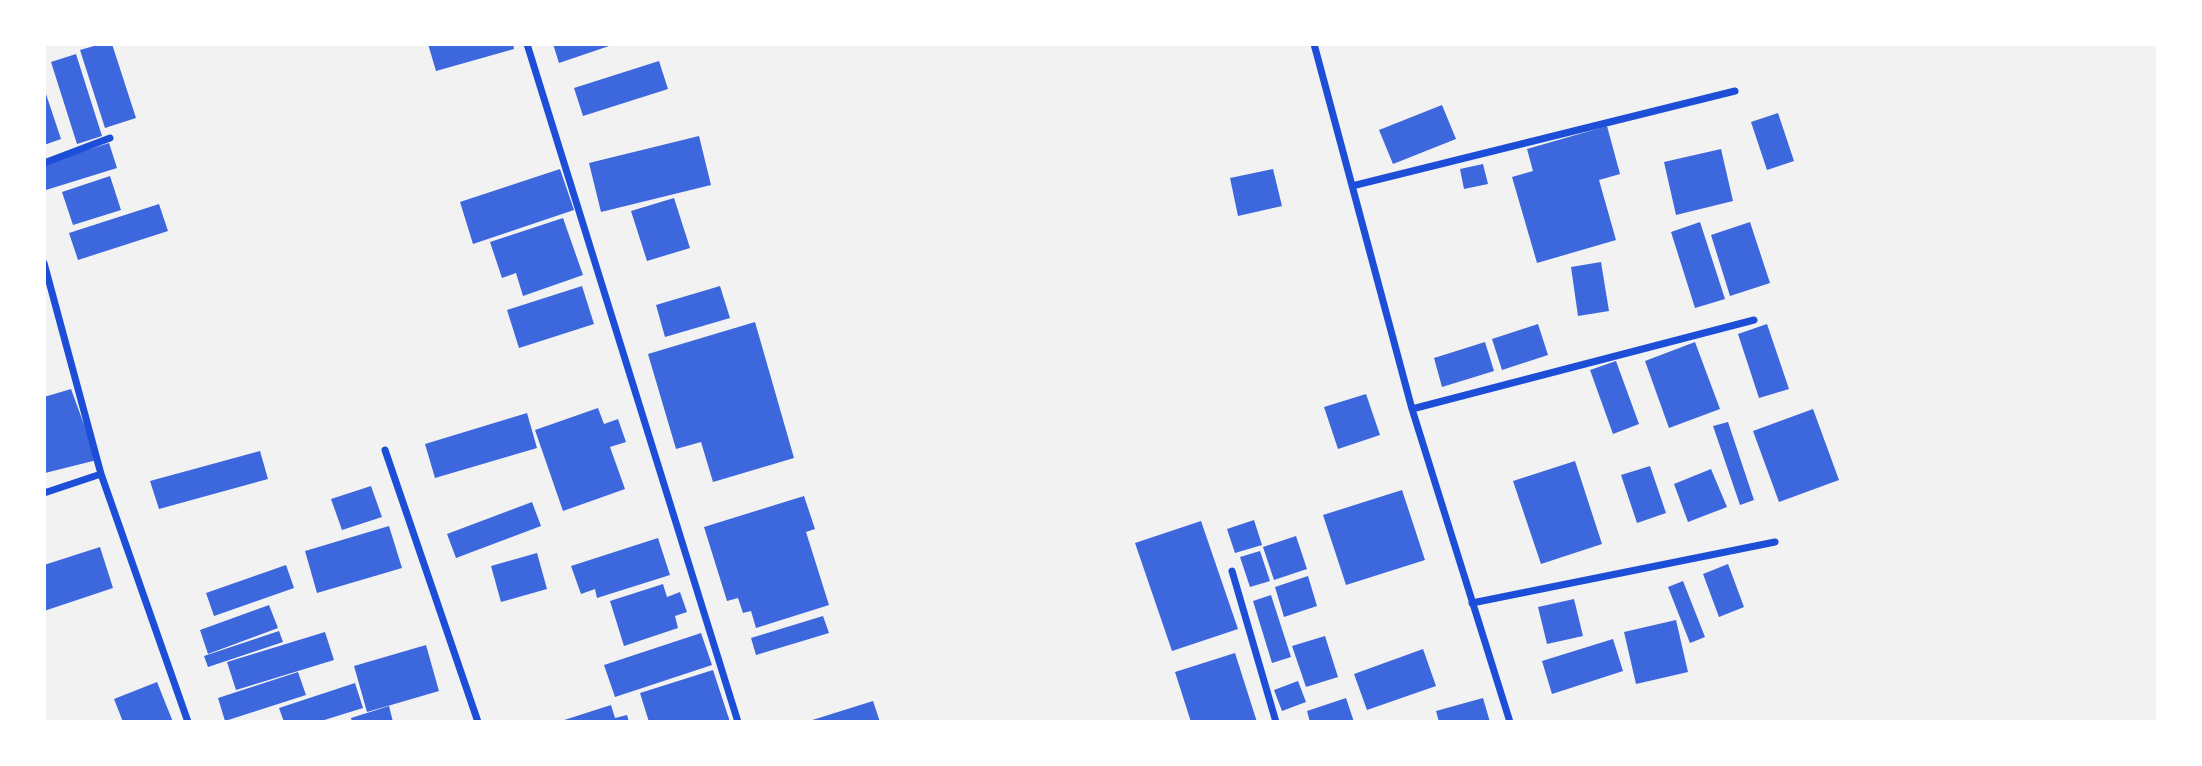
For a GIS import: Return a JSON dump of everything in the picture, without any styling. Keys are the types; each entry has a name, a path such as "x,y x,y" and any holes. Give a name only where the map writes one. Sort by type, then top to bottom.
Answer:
{"street":[{"path":"527,44 738,722"},
{"path":"1314,44 1412,409 1510,722"},
{"path":"1352,187 1735,91"},
{"path":"44,163 110,138"},
{"path":"44,264 101,474 188,722"},
{"path":"1412,409 1754,320"},
{"path":"385,450 478,722"},
{"path":"44,493 101,474"},
{"path":"1472,603 1775,542"},
{"path":"1232,571 1276,722"}],"building":[{"path":"112,44 136,118 105,128 80,50"},
{"path":"428,44 513,44 514,49 436,71"},
{"path":"553,44 615,44 559,63"},
{"path":"76,54 102,136 77,144 51,62"},
{"path":"659,61 668,89 583,116 574,88"},
{"path":"44,88 61,139 44,145"},
{"path":"1442,105 1456,139 1393,164 1379,130"},
{"path":"1778,113 1794,161 1767,170 1751,122"},
{"path":"1607,126 1620,174 1599,180 1616,240 1537,263 1512,177 1533,171 1527,149"},
{"path":"699,136 711,185 601,212 589,163"},
{"path":"109,143 117,168 46,190 44,164"},
{"path":"1721,149 1733,201 1676,215 1664,162"},
{"path":"1483,164 1488,184 1464,189 1460,169"},
{"path":"560,169 574,210 473,244 460,202"},
{"path":"1273,169 1282,206 1238,216 1230,178"},
{"path":"110,176 121,210 73,225 62,192"},
{"path":"674,198 690,248 647,261 631,211"},
{"path":"159,204 168,231 78,260 69,233"},
{"path":"563,218 583,275 523,296 516,273 502,278 490,242"},
{"path":"1700,222 1725,299 1695,308 1671,232"},
{"path":"1750,222 1770,283 1730,296 1711,235"},
{"path":"1601,262 1609,311 1578,316 1571,267"},
{"path":"582,286 594,324 519,348 507,310"},
{"path":"720,286 730,318 665,337 656,305"},
{"path":"755,322 794,458 713,482 701,442 676,449 648,354"},
{"path":"1538,324 1548,355 1502,370 1492,339"},
{"path":"1767,324 1789,389 1759,398 1738,334"},
{"path":"1485,342 1494,371 1442,387 1434,358"},
{"path":"1695,342 1720,409 1669,428 1645,361"},
{"path":"1616,361 1639,424 1613,434 1590,370"},
{"path":"71,389 97,460 45,473 44,397"},
{"path":"1366,394 1380,435 1338,449 1324,407"},
{"path":"598,408 604,424 618,419 626,442 610,447 625,489 563,511 535,430"},
{"path":"1813,409 1839,480 1779,502 1753,431"},
{"path":"527,413 537,448 435,478 425,444"},
{"path":"1728,422 1754,500 1740,505 1713,426"},
{"path":"260,451 268,479 159,509 150,481"},
{"path":"1575,461 1602,544 1541,564 1513,481"},
{"path":"1650,466 1666,513 1637,523 1621,475"},
{"path":"1711,469 1727,507 1688,522 1674,484"},
{"path":"371,486 382,517 342,530 331,499"},
{"path":"1402,490 1425,560 1346,585 1323,515"},
{"path":"804,496 815,529 806,532 829,605 756,628 751,611 743,613 738,598 727,601 704,527"},
{"path":"532,502 541,526 456,558 447,534"},
{"path":"1254,520 1262,545 1235,553 1227,529"},
{"path":"1201,521 1238,629 1172,651 1135,543"},
{"path":"389,526 402,568 317,593 305,551"},
{"path":"1296,536 1307,569 1274,580 1263,547"},
{"path":"658,538 670,575 597,598 595,589 581,594 571,566"},
{"path":"100,547 113,588 44,611 44,565"},
{"path":"1260,551 1270,581 1250,587 1240,557"},
{"path":"537,553 547,589 501,602 491,566"},
{"path":"1728,564 1744,607 1719,617 1703,574"},
{"path":"286,565 294,588 214,616 206,593"},
{"path":"1308,576 1317,606 1284,617 1275,587"},
{"path":"1683,581 1705,637 1690,643 1668,587"},
{"path":"663,584 667,597 680,592 687,612 675,616 678,628 624,646 610,601"},
{"path":"1271,595 1291,657 1272,663 1253,601"},
{"path":"1574,599 1583,636 1547,644 1538,607"},
{"path":"269,605 278,628 208,654 200,630"},
{"path":"823,616 829,633 756,655 751,638"},
{"path":"1676,620 1688,672 1636,684 1624,632"},
{"path":"279,631 283,642 208,667 204,656"},
{"path":"325,632 334,660 236,690 227,662"},
{"path":"701,633 712,665 615,697 604,665"},
{"path":"1325,636 1338,677 1306,687 1292,646"},
{"path":"1613,639 1623,671 1552,694 1542,661"},
{"path":"426,645 439,691 367,712 354,666"},
{"path":"1423,649 1436,686 1367,710 1354,674"},
{"path":"1235,653 1257,722 1191,722 1175,672"},
{"path":"713,670 730,722 649,722 640,693"},
{"path":"298,672 306,695 225,721 218,698"},
{"path":"1298,681 1306,702 1282,711 1274,690"},
{"path":"157,682 173,722 123,722 114,699"},
{"path":"355,683 363,708 318,722 284,722 279,708"},
{"path":"1346,698 1354,722 1310,722 1307,711"},
{"path":"1483,698 1490,722 1439,722 1436,711"},
{"path":"873,701 880,722 806,722"},
{"path":"611,705 615,718 627,715 629,722 558,722"},
{"path":"389,706 393,722 352,722 351,718"}]}
